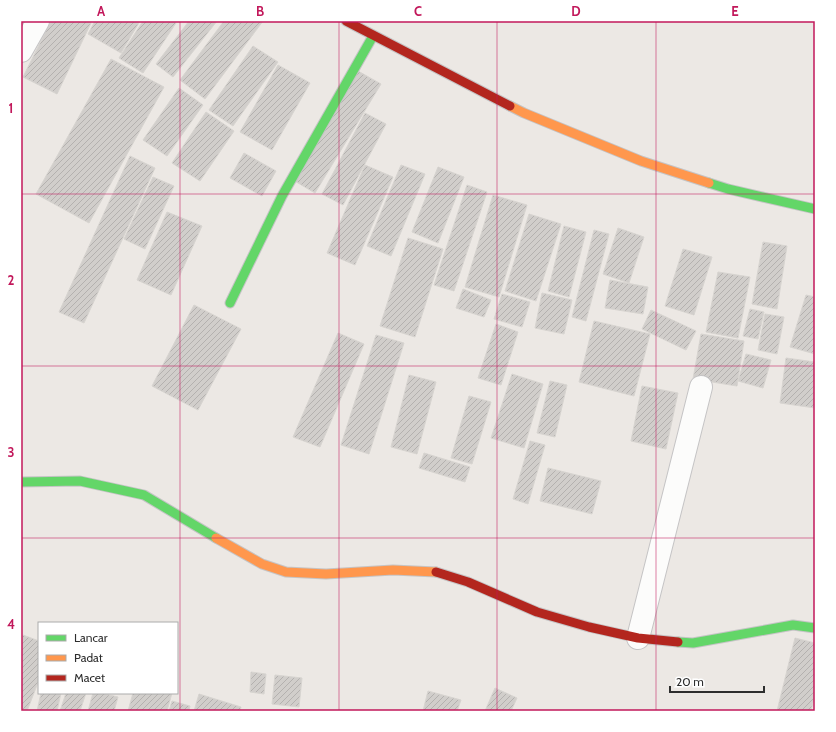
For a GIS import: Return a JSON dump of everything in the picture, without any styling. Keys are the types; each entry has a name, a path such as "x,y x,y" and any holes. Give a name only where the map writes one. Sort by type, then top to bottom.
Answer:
{"street":[{"path":"21,51 38,21"},
{"path":"346,21 524,113 641,161 728,189 815,208"},
{"path":"230,303 282,196 336,104 373,36"},
{"path":"638,638 701,387"},
{"path":"21,482 80,481 144,495 206,533 262,564 286,572 326,574 393,570 439,572 468,582 537,612 638,638 693,643 793,625 815,628"}],"building":[{"path":"51,21 87,21 91,23 57,94 23,77"},
{"path":"95,21 140,21 121,53 88,34"},
{"path":"143,21 173,21 176,23 143,73 119,58"},
{"path":"189,21 217,21 173,77 156,64"},
{"path":"224,21 263,21 205,99 180,80"},
{"path":"253,46 278,62 233,126 209,110"},
{"path":"111,59 164,87 89,223 36,194"},
{"path":"278,65 310,83 272,150 240,132"},
{"path":"358,71 381,84 315,193 293,180"},
{"path":"179,88 203,105 167,156 143,140"},
{"path":"206,112 234,131 200,181 172,163"},
{"path":"365,113 386,124 343,205 322,194"},
{"path":"244,153 276,171 262,196 230,178"},
{"path":"130,156 155,168 84,323 59,312"},
{"path":"365,165 393,177 355,265 327,253"},
{"path":"401,165 425,174 391,256 367,246"},
{"path":"438,167 464,177 438,243 412,232"},
{"path":"153,177 174,186 145,249 124,239"},
{"path":"467,185 487,192 454,291 434,285"},
{"path":"493,195 527,205 499,297 465,287"},
{"path":"167,212 202,226 171,295 137,280"},
{"path":"529,214 561,224 536,301 505,291"},
{"path":"564,226 586,232 569,297 548,291"},
{"path":"618,228 644,237 629,283 603,274"},
{"path":"594,230 609,234 586,321 572,317"},
{"path":"408,238 443,249 415,337 380,326"},
{"path":"763,242 787,246 777,309 752,304"},
{"path":"683,249 712,257 694,315 665,306"},
{"path":"718,272 750,277 738,338 706,332"},
{"path":"610,280 648,287 643,314 605,308"},
{"path":"463,289 491,300 484,317 456,308"},
{"path":"542,293 572,300 564,334 535,328"},
{"path":"502,294 530,302 522,327 494,319"},
{"path":"806,295 815,297 815,354 790,347"},
{"path":"194,305 241,329 198,410 152,386"},
{"path":"750,309 764,312 758,339 743,336"},
{"path":"651,310 696,331 686,350 642,329"},
{"path":"765,314 784,317 777,354 758,350"},
{"path":"594,321 650,334 634,396 579,382"},
{"path":"496,324 518,332 501,385 478,378"},
{"path":"338,333 364,344 320,447 293,437"},
{"path":"701,334 744,341 737,386 693,379"},
{"path":"376,335 404,343 369,454 341,445"},
{"path":"746,354 771,360 763,388 738,381"},
{"path":"786,358 815,362 815,408 780,403"},
{"path":"512,374 543,384 524,448 491,438"},
{"path":"409,375 436,382 417,454 391,447"},
{"path":"550,381 567,385 555,437 537,433"},
{"path":"642,386 678,393 666,449 631,441"},
{"path":"469,396 491,402 472,464 451,458"},
{"path":"530,441 545,445 528,504 513,499"},
{"path":"424,453 470,467 465,482 419,468"},
{"path":"548,468 601,481 592,514 540,501"},
{"path":"23,635 38,641 38,683 27,711 21,711 21,641"},
{"path":"795,638 815,643 815,694 811,711 777,711"},
{"path":"251,672 266,674 264,694 250,692"},
{"path":"275,675 302,678 299,707 272,704"},
{"path":"495,688 517,698 511,711 485,711"},
{"path":"428,691 461,700 457,711 423,711"},
{"path":"41,694 61,694 57,711 37,711"},
{"path":"66,694 86,694 80,711 60,711"},
{"path":"93,694 105,694 118,697 114,711 88,711"},
{"path":"133,694 172,694 167,711 128,711"},
{"path":"199,694 241,707 240,711 194,711"},
{"path":"172,701 190,706 189,711 169,711"}],"traffic: fast":[{"path":"230,303 282,196 373,36"},
{"path":"709,183 728,189 815,209"},
{"path":"21,482 80,481 144,495 216,538"},
{"path":"678,642 693,643 793,625 815,628"}],"traffic: slow":[{"path":"510,106 641,161 709,183"},
{"path":"216,538 262,564 286,572 326,574 393,570 436,572"}],"traffic: jam":[{"path":"346,21 510,106"},
{"path":"436,572 468,582 537,612 589,627 638,638 678,642"}]}
